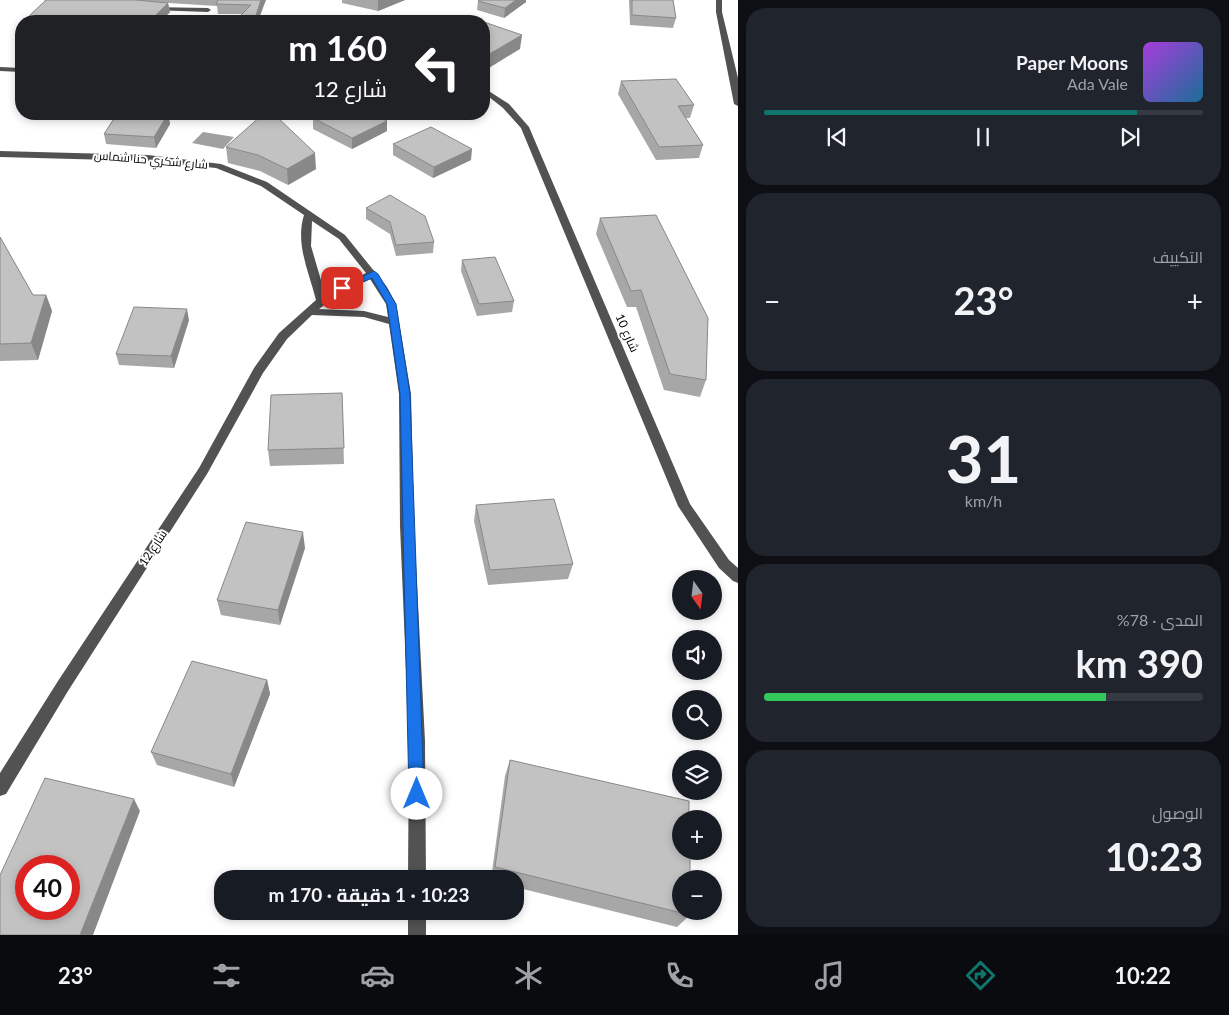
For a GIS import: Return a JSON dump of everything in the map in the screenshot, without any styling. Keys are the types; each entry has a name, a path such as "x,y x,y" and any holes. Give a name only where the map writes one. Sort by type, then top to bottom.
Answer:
{"street":[{"path":"718,0 738,104"},
{"path":"144,7 208,10"},
{"path":"0,69 15,70"},
{"name":"شارع 10","path":"490,94 524,127 684,506 724,564 738,576"},
{"path":"490,98 496,98"},
{"name":"شارع شكري حنا شماس","path":"0,154 139,158 218,166 264,184 308,213 342,237 374,274 391,304 405,394 407,516 416,741 417,870"},
{"path":"308,213 303,226 321,301"},
{"name":"شارع 12","path":"0,788 63,686 203,471 258,371 283,336 321,301 342,288 374,274"},
{"path":"309,312 332,311 364,314 394,322"},
{"path":"417,920 417,935"}],"shaded area":[{"path":"203,132 234,137 223,149 192,143"}],"building":[{"path":"136,0 168,3 156,15 30,15 45,1"},
{"path":"218,0 261,0 256,15 241,15 251,5 216,4"},
{"path":"479,0 516,0 505,8"},
{"path":"632,0 673,0 676,18 632,15"},
{"path":"490,24 522,35 490,54"},
{"path":"676,79 694,105 678,106 703,145 659,147 621,81"},
{"path":"113,120 164,120 154,137 104,134"},
{"path":"256,120 280,120 315,153 287,169 258,155 226,147"},
{"path":"317,120 387,121 352,138"},
{"path":"431,127 472,149 434,167 393,144"},
{"path":"390,195 425,216 434,242 396,245 390,222 366,208"},
{"path":"656,215 708,318 706,380 670,374 641,290 631,291 600,218"},
{"path":"0,237 33,295 46,295 31,343 0,344"},
{"path":"495,257 514,301 479,304 462,260"},
{"path":"134,307 187,309 171,356 116,354"},
{"path":"342,393 344,448 268,450 271,395"},
{"path":"554,499 573,564 490,570 476,505"},
{"path":"246,522 303,532 278,610 217,600"},
{"path":"192,661 267,680 231,774 151,752"},
{"path":"510,760 672,797 672,800 689,801 689,810 672,810 672,860 690,860 690,870 672,870 672,911 524,874 524,870 507,870 495,867"},
{"path":"45,778 134,799 80,935 0,935 0,875"}],"route":[{"path":"342,288 374,274 391,304 405,394 405,447 417,794"}]}
